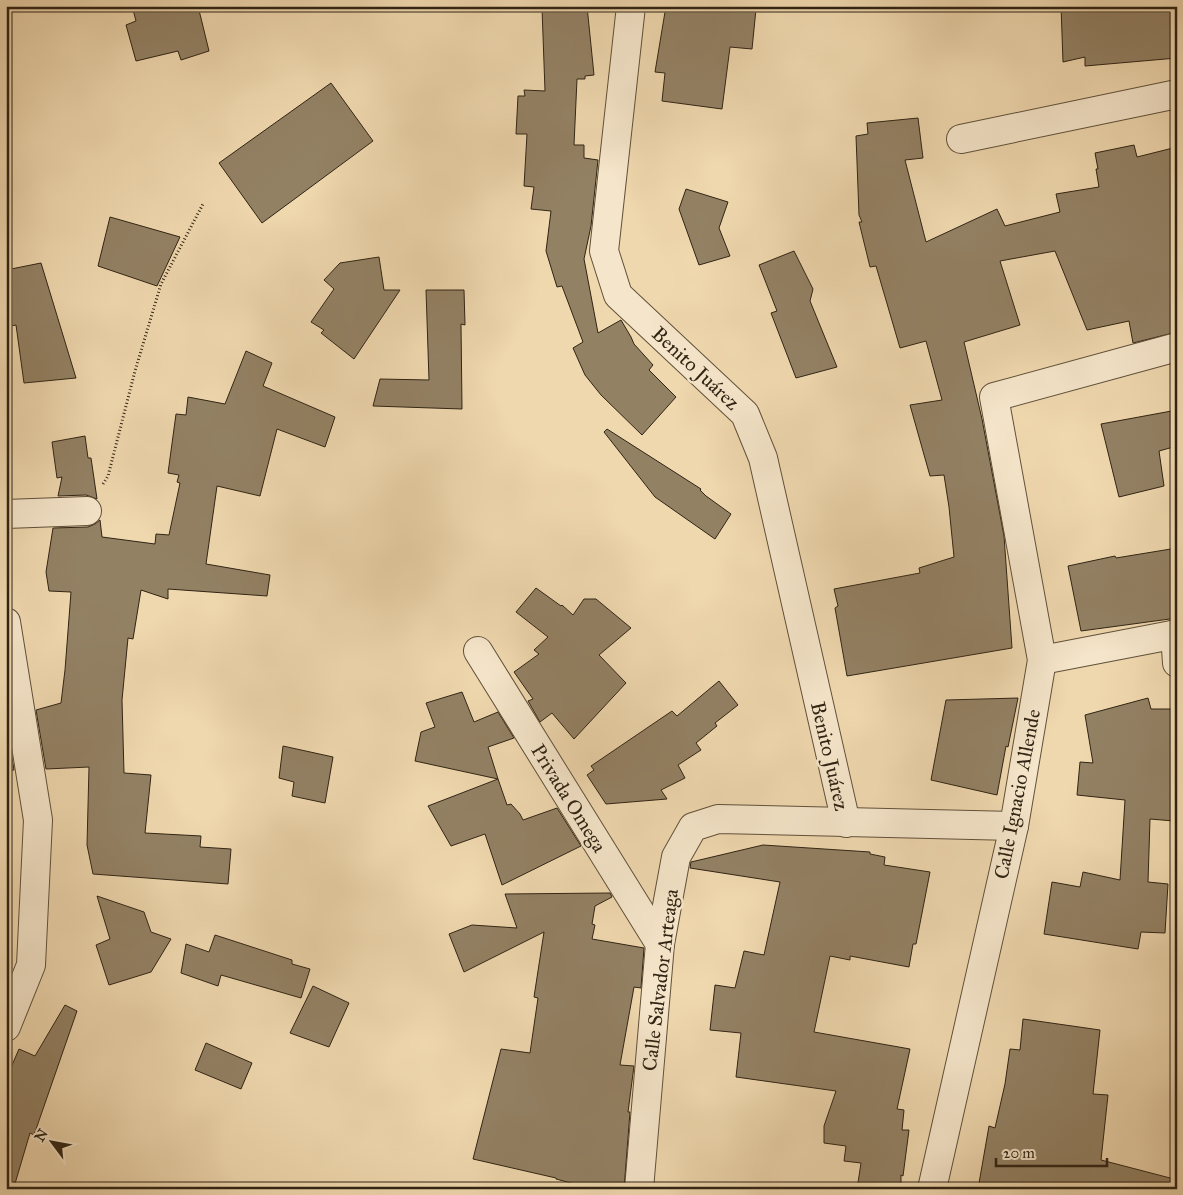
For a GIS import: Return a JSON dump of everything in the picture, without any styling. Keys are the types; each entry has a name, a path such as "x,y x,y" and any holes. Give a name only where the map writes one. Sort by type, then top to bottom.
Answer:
{"street":[{"name":"Benito Juárez","path":"631,6 604,251 618,295 745,414 763,458 846,823"},
{"path":"961,139 1177,94"},
{"name":"Calle Ignacio Allende","path":"932,1189 1014,826 1042,660 994,397 1177,348"},
{"path":"6,514 87,511"},
{"path":"6,622 38,820 31,965 6,1027"},
{"path":"1042,660 1176,634 1177,663"},
{"name":"Privada Omega","path":"478,651 660,944"},
{"name":"Calle Salvador Arteaga","path":"639,1189 660,944 676,857 693,827 718,820 1014,826"}],"path":[{"path":"87,511 108,476 135,371 161,284 203,204"}],"building":[{"path":"132,6 198,6 209,51 181,60 178,51 136,61 126,25 136,21"},
{"path":"555,6 587,6 594,75 585,76 585,79 577,79 574,145 584,145 584,158 598,160 591,226 584,259 598,333 621,320 634,344 653,365 649,370 676,397 642,435 601,395 585,375 573,348 583,342 562,286 557,287 546,251 551,211 531,209 534,187 524,186 527,134 516,134 518,96 525,96 524,90 545,91 542,8 555,8"},
{"path":"666,6 731,6 756,9 752,49 730,47 722,109 662,101 665,73 655,72"},
{"path":"1061,6 1171,6 1174,27 1177,27 1177,58 1085,66 1085,57 1063,62"},
{"path":"331,83 373,141 262,223 219,163"},
{"path":"918,118 923,158 905,160 926,242 997,209 1005,226 1060,212 1056,194 1099,187 1095,153 1134,145 1137,157 1177,147 1177,332 1133,343 1129,321 1087,330 1055,251 1000,261 1020,325 964,342 982,419 1004,536 1012,648 847,676 835,608 838,606 834,589 920,573 919,568 954,557 944,475 930,476 910,405 942,400 926,341 900,348 876,266 870,267 859,222 862,222 859,215 856,136 868,134 867,123"},
{"path":"686,189 728,202 719,228 730,256 699,265 679,209"},
{"path":"110,217 180,237 157,286 98,266"},
{"path":"794,251 813,289 810,301 837,367 796,378 771,313 777,311 759,265"},
{"path":"379,257 384,290 400,290 354,359 321,333 324,330 311,322 334,289 324,280 340,263"},
{"path":"41,263 76,378 24,383 16,325 6,327 6,270"},
{"path":"426,290 464,290 465,325 461,324 462,409 373,406 380,379 429,380"},
{"path":"246,351 272,363 263,386 335,417 325,447 277,429 260,496 217,486 206,564 270,575 267,596 168,589 168,599 141,590 133,639 128,638 122,700 124,773 151,775 145,833 201,836 200,847 231,849 228,884 93,874 87,845 89,767 46,769 36,710 61,703 65,670 71,592 49,591 46,572 53,528 88,527 100,520 102,537 155,544 156,534 169,535 180,483 177,482 179,475 168,473 176,414 186,415 188,397 225,404"},
{"path":"1177,410 1177,446 1159,451 1164,486 1119,497 1101,424"},
{"path":"607,429 701,489 706,496 731,514 715,539 655,497 604,432"},
{"path":"85,436 88,458 91,458 97,499 86,495 58,496 62,477 57,478 52,442"},
{"path":"1177,548 1177,618 1081,631 1068,566 1115,556 1116,558"},
{"path":"536,588 562,605 573,615 584,599 596,599 631,628 599,655 626,683 574,739 552,713 540,722 528,701 533,699 514,672 539,654 534,650 548,637 516,612"},
{"path":"719,681 738,705 715,723 717,726 696,743 701,750 678,765 685,778 661,790 667,799 606,804 587,775 594,770 591,766 672,711 677,716"},
{"path":"462,692 474,722 498,712 514,738 488,747 498,779 415,761 421,732 435,727 426,703"},
{"path":"1018,698 1008,747 1006,746 997,795 931,780 946,700"},
{"path":"1148,698 1151,709 1172,709 1174,821 1150,819 1148,882 1168,884 1165,933 1141,932 1138,949 1044,934 1052,882 1080,887 1083,872 1120,880 1125,800 1077,795 1080,762 1093,763 1085,715"},
{"path":"6,721 14,770 6,771"},
{"path":"283,746 333,757 325,803 292,796 294,782 279,778"},
{"path":"498,779 507,805 511,804 523,820 557,808 581,846 502,885 485,834 451,846 428,806"},
{"path":"763,845 870,852 870,854 885,857 884,865 930,872 916,944 913,944 909,967 850,956 850,960 830,956 814,1032 910,1049 897,1109 904,1110 902,1130 909,1130 903,1176 901,1175 901,1189 857,1189 861,1163 844,1161 846,1146 824,1143 824,1126 836,1091 736,1077 741,1033 710,1030 715,985 735,988 744,951 764,955 780,882 690,868 691,862"},
{"path":"610,893 612,897 595,906 592,924 595,925 592,939 644,948 641,988 634,987 620,1065 634,1066 628,1112 630,1112 624,1189 571,1189 571,1183 556,1178 473,1159 501,1049 530,1053 538,998 534,997 544,932 464,972 449,934 472,925 517,928 505,894"},
{"path":"97,896 144,912 151,932 171,939 151,972 109,985 96,945 110,939"},
{"path":"215,935 292,960 292,964 310,969 301,998 221,975 218,986 181,973 186,944 209,952"},
{"path":"313,986 349,1003 329,1047 290,1033"},
{"path":"65,1005 77,1011 34,1135 30,1133 14,1187 6,1186 6,1079 19,1049 35,1056"},
{"path":"1023,1019 1100,1030 1093,1094 1108,1095 1101,1160 1174,1179 1173,1189 978,1189 989,1126 995,1128 1005,1084 1010,1049 1020,1050"},
{"path":"206,1043 252,1063 241,1089 195,1070"}]}
